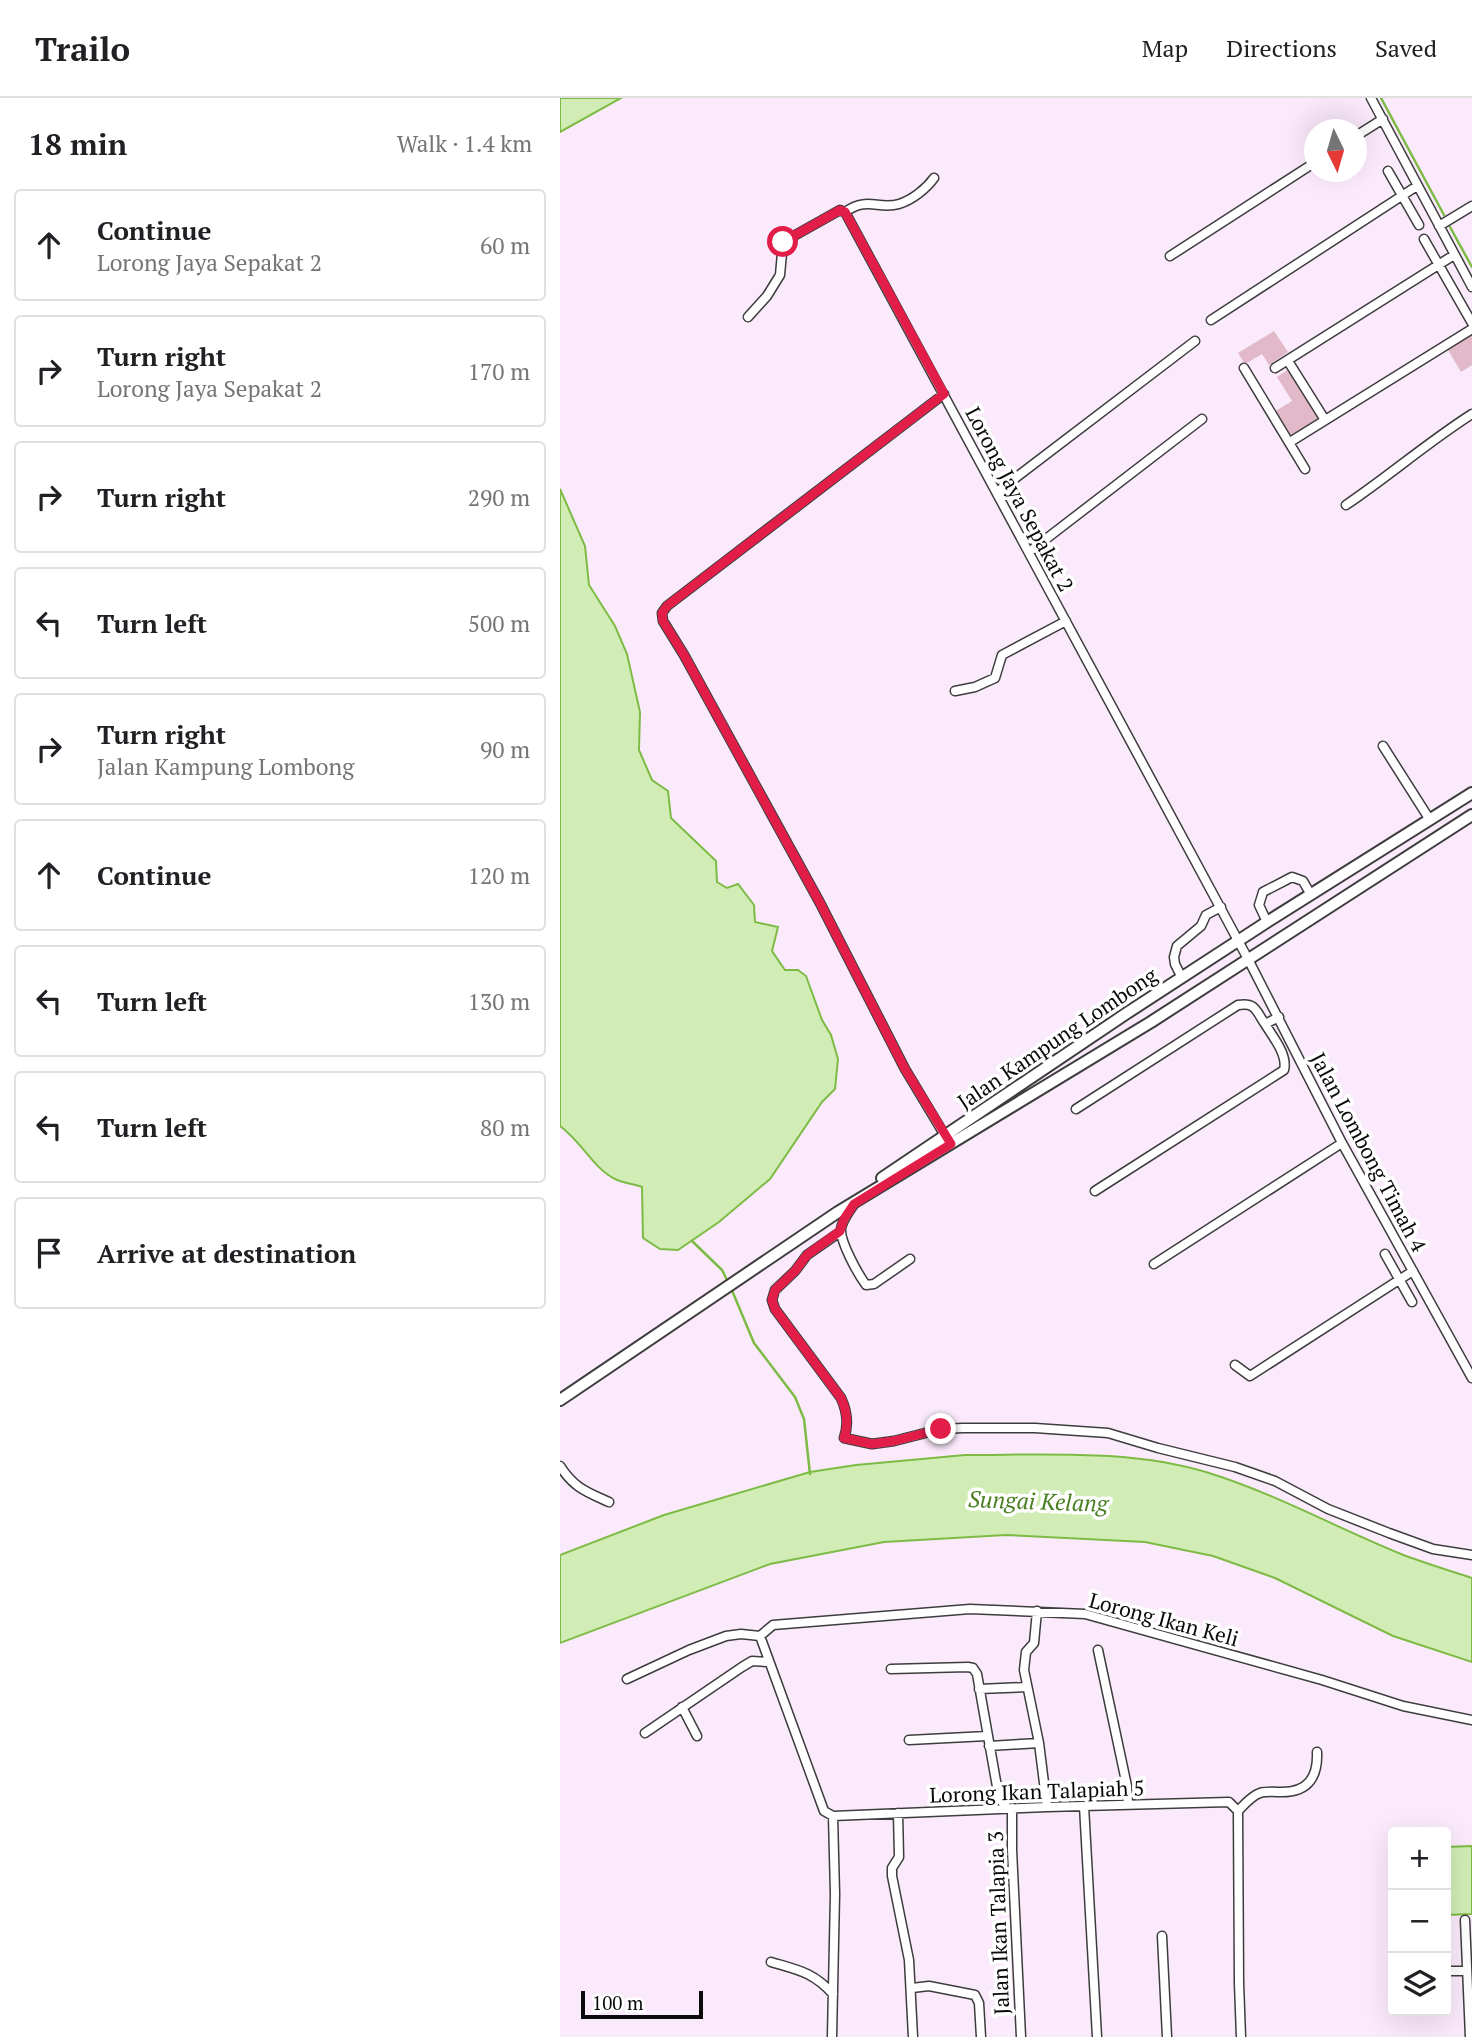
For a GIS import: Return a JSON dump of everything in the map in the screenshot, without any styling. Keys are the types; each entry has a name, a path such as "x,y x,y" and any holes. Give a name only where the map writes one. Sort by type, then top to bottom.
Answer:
{"street":[{"path":"1371,98 1471,283"},
{"path":"1367,129 1383,119"},
{"path":"1170,256 1304,169"},
{"path":"1388,171 1419,225"},
{"path":"748,317 767,296 780,275 783,242 840,210 845,212 855,205 899,204 925,190 934,178"},
{"path":"1212,320 1417,186"},
{"path":"1439,226 1472,206"},
{"name":"Lorong Jaya Sepakat 2","path":"845,212 1239,941"},
{"path":"1424,239 1472,323"},
{"path":"1275,368 1454,255"},
{"path":"1290,442 1472,329"},
{"path":"997,492 1195,341"},
{"path":"1288,360 1325,420"},
{"path":"1244,368 1305,469"},
{"path":"944,394 678,597 662,613 663,621 820,903 905,1069 948,1140"},
{"path":"1346,505 1381,481 1434,438 1472,414"},
{"path":"1029,552 1202,419"},
{"path":"955,691 975,687 995,678 1003,655 1066,621"},
{"path":"1383,746 1430,820"},
{"name":"Jalan Kampung Lombong","path":"838,1212 948,1140 1124,1015 1472,793"},
{"name":"Jalan Kampung Lombong","path":"838,1212 860,1193 1139,1030 1472,815"},
{"path":"1267,922 1259,905 1262,892 1292,877 1303,881 1311,895"},
{"path":"1182,978 1175,964 1177,946 1202,926 1206,915 1221,907"},
{"name":"Jalan Lombong Timah 4","path":"1239,941 1342,1143 1472,1378"},
{"path":"1076,1108 1238,1005 1252,1005 1284,1056 1286,1064 1284,1070 1096,1191"},
{"path":"1265,1024 1279,1017"},
{"path":"1154,1264 1342,1143"},
{"path":"854,1204 840,1231 807,1255 775,1290 772,1300 775,1309 841,1398 847,1411 847,1431 844,1438 872,1444 941,1429 963,1428 1048,1428 1108,1433 1157,1448 1235,1466 1275,1481 1328,1509 1389,1533 1433,1549 1472,1555"},
{"path":"560,1400 838,1212"},
{"path":"840,1231 855,1269 866,1285 874,1284 909,1259"},
{"path":"1385,1254 1412,1302"},
{"path":"1235,1365 1250,1376 1413,1271"},
{"path":"560,1466 578,1488 609,1502"},
{"name":"Lorong Ikan Keli","path":"760,1636 773,1625 970,1609 1085,1614 1322,1680 1403,1706 1472,1720"},
{"path":"1037,1611 1034,1643 1027,1651 1024,1670 1039,1743 1047,1807"},
{"path":"626,1679 726,1636 760,1636 824,1811 833,1816 835,1901 832,2037"},
{"path":"1098,1650 1127,1786 1128,1804"},
{"path":"645,1733 751,1661 768,1662"},
{"path":"891,1669 973,1668 977,1674 999,1798 1009,1808"},
{"path":"979,1689 1027,1687"},
{"path":"682,1707 697,1736"},
{"path":"909,1740 1039,1743"},
{"path":"1241,2037 1238,1983 1238,1811 1260,1793 1299,1790 1315,1776 1317,1752"},
{"name":"Lorong Ikan Talapiah 5","path":"833,1816 1084,1805 1229,1802 1238,1811"},
{"path":"1084,1805 1097,2037"},
{"name":"Jalan Ikan Talapia 3","path":"1009,1808 1021,2037"},
{"path":"898,1813 899,1857 892,1868 892,1875 909,1960 913,2037"},
{"path":"1465,1920 1471,2037"},
{"path":"1162,1936 1167,2037"},
{"path":"771,1962 798,1970 821,1981 833,1994"},
{"path":"1451,1971 1467,1970"},
{"path":"912,1988 929,1986 975,1995 979,2003 981,2037"}],"shaded area":[{"path":"1274,331 1288,352 1269,365 1262,354 1245,364 1238,353"},
{"path":"1472,334 1472,365 1461,372 1448,350"},
{"path":"1289,369 1319,418 1289,436 1274,412 1292,401 1277,377"}],"water":[{"path":"560,98 621,98 560,132"},
{"path":"560,489 585,546 589,585 615,626 627,654 640,712 639,750 652,780 668,791 671,818 716,861 717,882 727,888 738,884 754,905 755,922 778,927 772,951 785,970 798,970 806,976 822,1020 831,1035 838,1059 835,1089 822,1102 770,1179 719,1222 678,1250 660,1249 643,1238 642,1187 607,1174 560,1126"},
{"name":"Sungai Kelang","path":"965,1455 1088,1455 1180,1465 1234,1481 1401,1554 1472,1578 1472,1662 1393,1636 1275,1578 1213,1556 1145,1542 1006,1535 884,1542 770,1564 560,1643 560,1555 664,1515 810,1472"},
{"path":"1472,1846 1472,1914 1451,1915 1451,1847"}],"waterway":[{"path":"1381,98 1444,215"},
{"path":"1450,227 1472,267"},
{"path":"692,1241 722,1270 728,1282"},
{"path":"731,1288 754,1343 795,1397 804,1419 810,1474"}],"route":[{"path":"783,242 840,210 845,212 944,394 663,609 663,621 820,903 905,1069 951,1144 854,1204 840,1231 807,1255 775,1290 772,1300 775,1309 841,1398 847,1411 847,1431 844,1438 872,1444 941,1429"}]}
